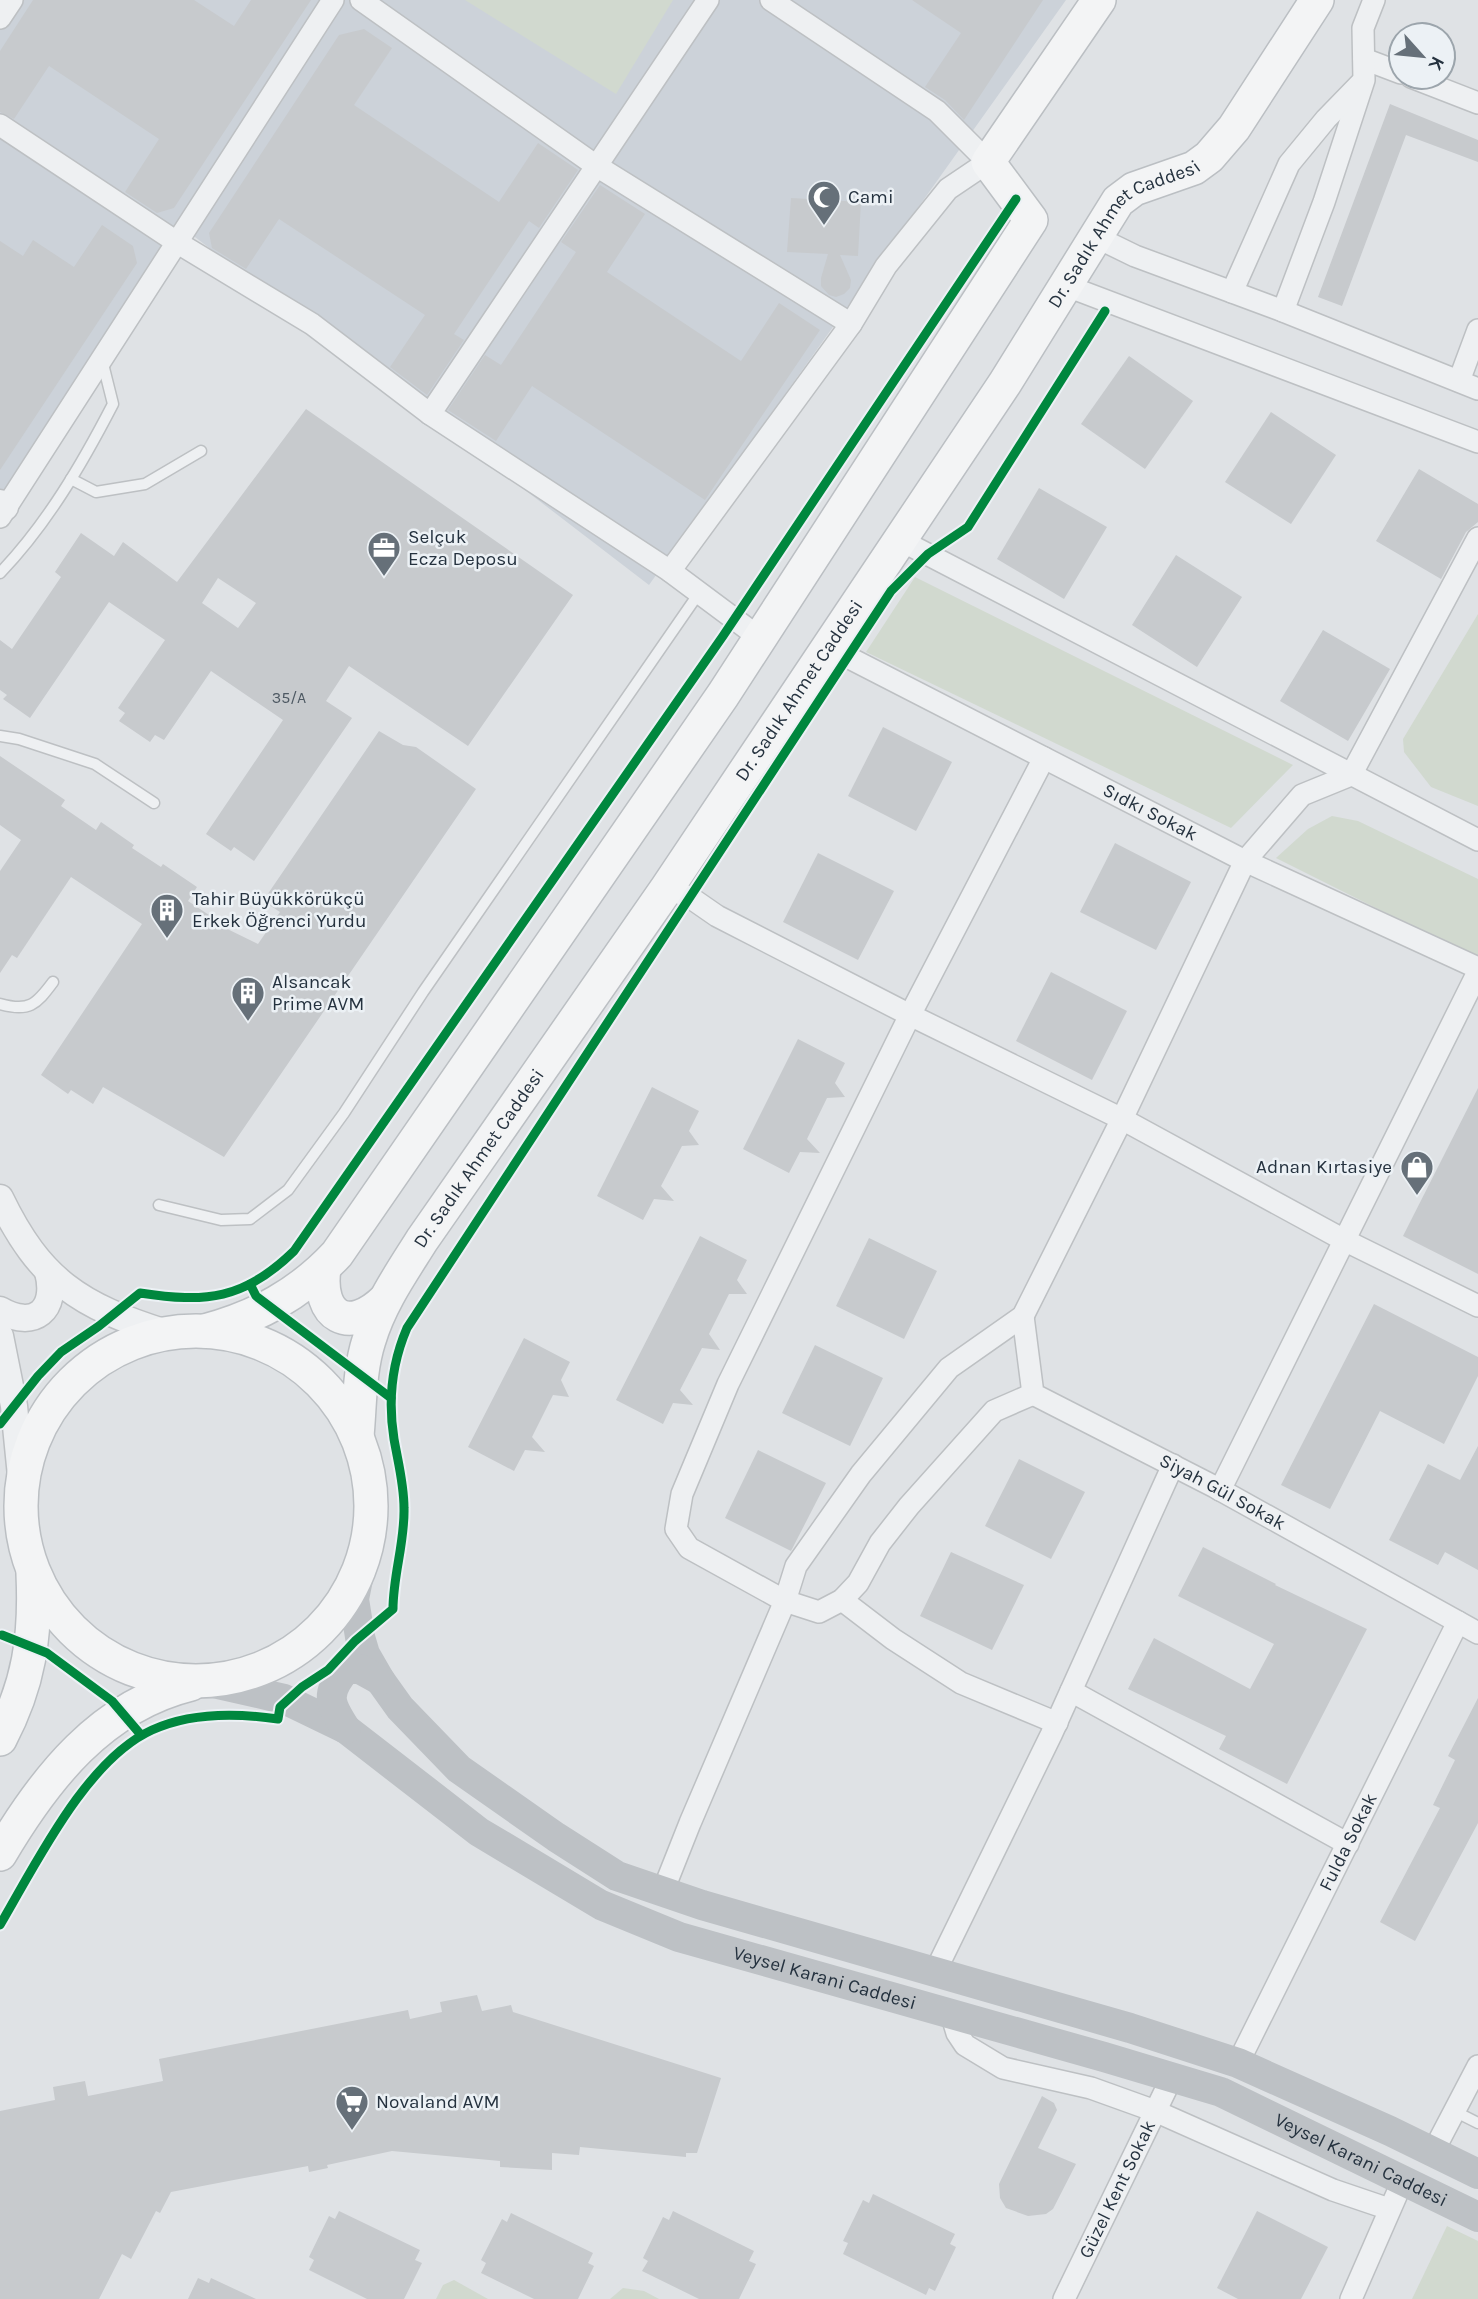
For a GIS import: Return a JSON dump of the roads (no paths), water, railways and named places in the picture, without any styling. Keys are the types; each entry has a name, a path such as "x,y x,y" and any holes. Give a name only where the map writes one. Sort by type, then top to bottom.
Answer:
{"main road":[{"path":"205,1331 240,1321 289,1296 324,1268 361,1222 760,638 1031,220 988,162 1099,0"},
{"name":"Dr. Sadık Ahmet Caddesi","path":"357,1436 361,1375 369,1340 385,1300 422,1240 667,888 1067,286 1118,201 1134,189 1185,171 1209,157 1234,128 1317,0"},
{"path":"324,1268 323,1294 327,1305 336,1314 349,1319 362,1318 385,1300"},
{"path":"0,1739 27,1673 34,1619 33,1569 23,1528 22,1486 38,1432 57,1400 82,1373 113,1352 166,1333 205,1331 231,1334 279,1351 301,1365 330,1392 345,1413 357,1436 368,1472 371,1500 369,1528 361,1564 337,1610 300,1646 256,1670 157,1694 122,1713 97,1731 40,1790 0,1854"},
{"name":"Veysel Karani Caddesi","path":"361,1564 355,1599 360,1637 365,1654 400,1709 459,1769 617,1876 715,1909 1130,2028 1238,2063 1478,2174"},
{"path":"33,1569 57,1613 94,1648 123,1665 155,1676 205,1681"},
{"path":"346,1729 331,1705 333,1685 346,1669 360,1669 380,1680"},
{"name":"Veysel Karani Caddesi","path":"205,1681 284,1699 346,1729 479,1832 601,1905 679,1937 1221,2092 1478,2217"}],"street":[{"path":"0,18 12,0"},
{"path":"2,509 178,243 333,0"},
{"path":"360,0 595,165 851,324"},
{"path":"430,414 708,0"},
{"path":"670,571 851,324 886,266 948,189 988,162 937,111 771,0"},
{"path":"1283,311 1324,202 1364,70 1363,28 1374,0"},
{"path":"1232,292 1289,163 1364,70"},
{"path":"1364,70 1387,72"},
{"path":"1447,91 1478,103"},
{"path":"0,125 178,243 312,324 430,414 670,571 760,638"},
{"path":"1096,237 1135,256 1469,385 1478,330"},
{"path":"1067,286 1478,442"},
{"path":"663,1891 785,1601 796,1566 870,1464 949,1368 1023,1316 1122,1119 1245,861 1302,795 1351,775 1478,538"},
{"path":"900,540 1478,840"},
{"name":"Sıdkı Sokak","path":"828,647 1245,861 1478,970"},
{"path":"1023,1316 1033,1394 994,1411 909,1506 880,1543 858,1583 842,1600 819,1612 785,1601 689,1548 676,1529 682,1494 728,1384 911,1015 1044,758"},
{"path":"667,888 691,898 717,916 911,1015 1122,1119 1344,1240 1478,1306"},
{"path":"1220,1490 1478,970"},
{"path":"0,1198 29,1251 69,1291 100,1310 166,1333"},
{"path":"0,1310 23,1320 36,1317 45,1309 51,1297 52,1285 48,1272"},
{"path":"0,1335 15,1406 22,1486"},
{"name":"Siyah Gül Sokak","path":"1033,1394 1220,1490 1478,1633"},
{"path":"935,1972 1056,1723 1173,1465"},
{"path":"842,1600 893,1639 961,1683 1056,1723"},
{"name":"Fulda Sokak","path":"1238,2063 1458,1622"},
{"path":"1071,1691 1348,1844"},
{"path":"951,2013 957,2034 965,2045 1003,2068 1091,2088 1155,2111 1333,2190 1389,2209"},
{"path":"1433,2152 1478,2066"},
{"name":"Güzel Kent Sokak","path":"1064,2299 1172,2077"},
{"path":"1351,2299 1403,2180"}],"lane":[{"path":"0,573 25,547 71,479 87,455 113,404 102,359"},
{"path":"71,479 96,492 145,484 201,451"},
{"path":"159,1205 221,1220 250,1219 288,1189 344,1113 423,992 699,593"},
{"path":"0,736 19,739 95,764 154,803"},
{"path":"0,1004 19,1009 38,1002 53,982"},
{"path":"1454,2111 1478,2123"}],"place":[{"name":"Cami","path":"824,227"},
{"name":"Selçuk Ecza Deposu","path":"384,578"},
{"name":"Tahir Büyükkörükçü Erkek Öğrenci Yurdu","path":"167,940"},
{"name":"Alsancak Prime AVM","path":"248,1023"},
{"name":"Adnan Kırtasiye","path":"1417,1197"},
{"name":"Novaland AVM","path":"352,2132"}]}
